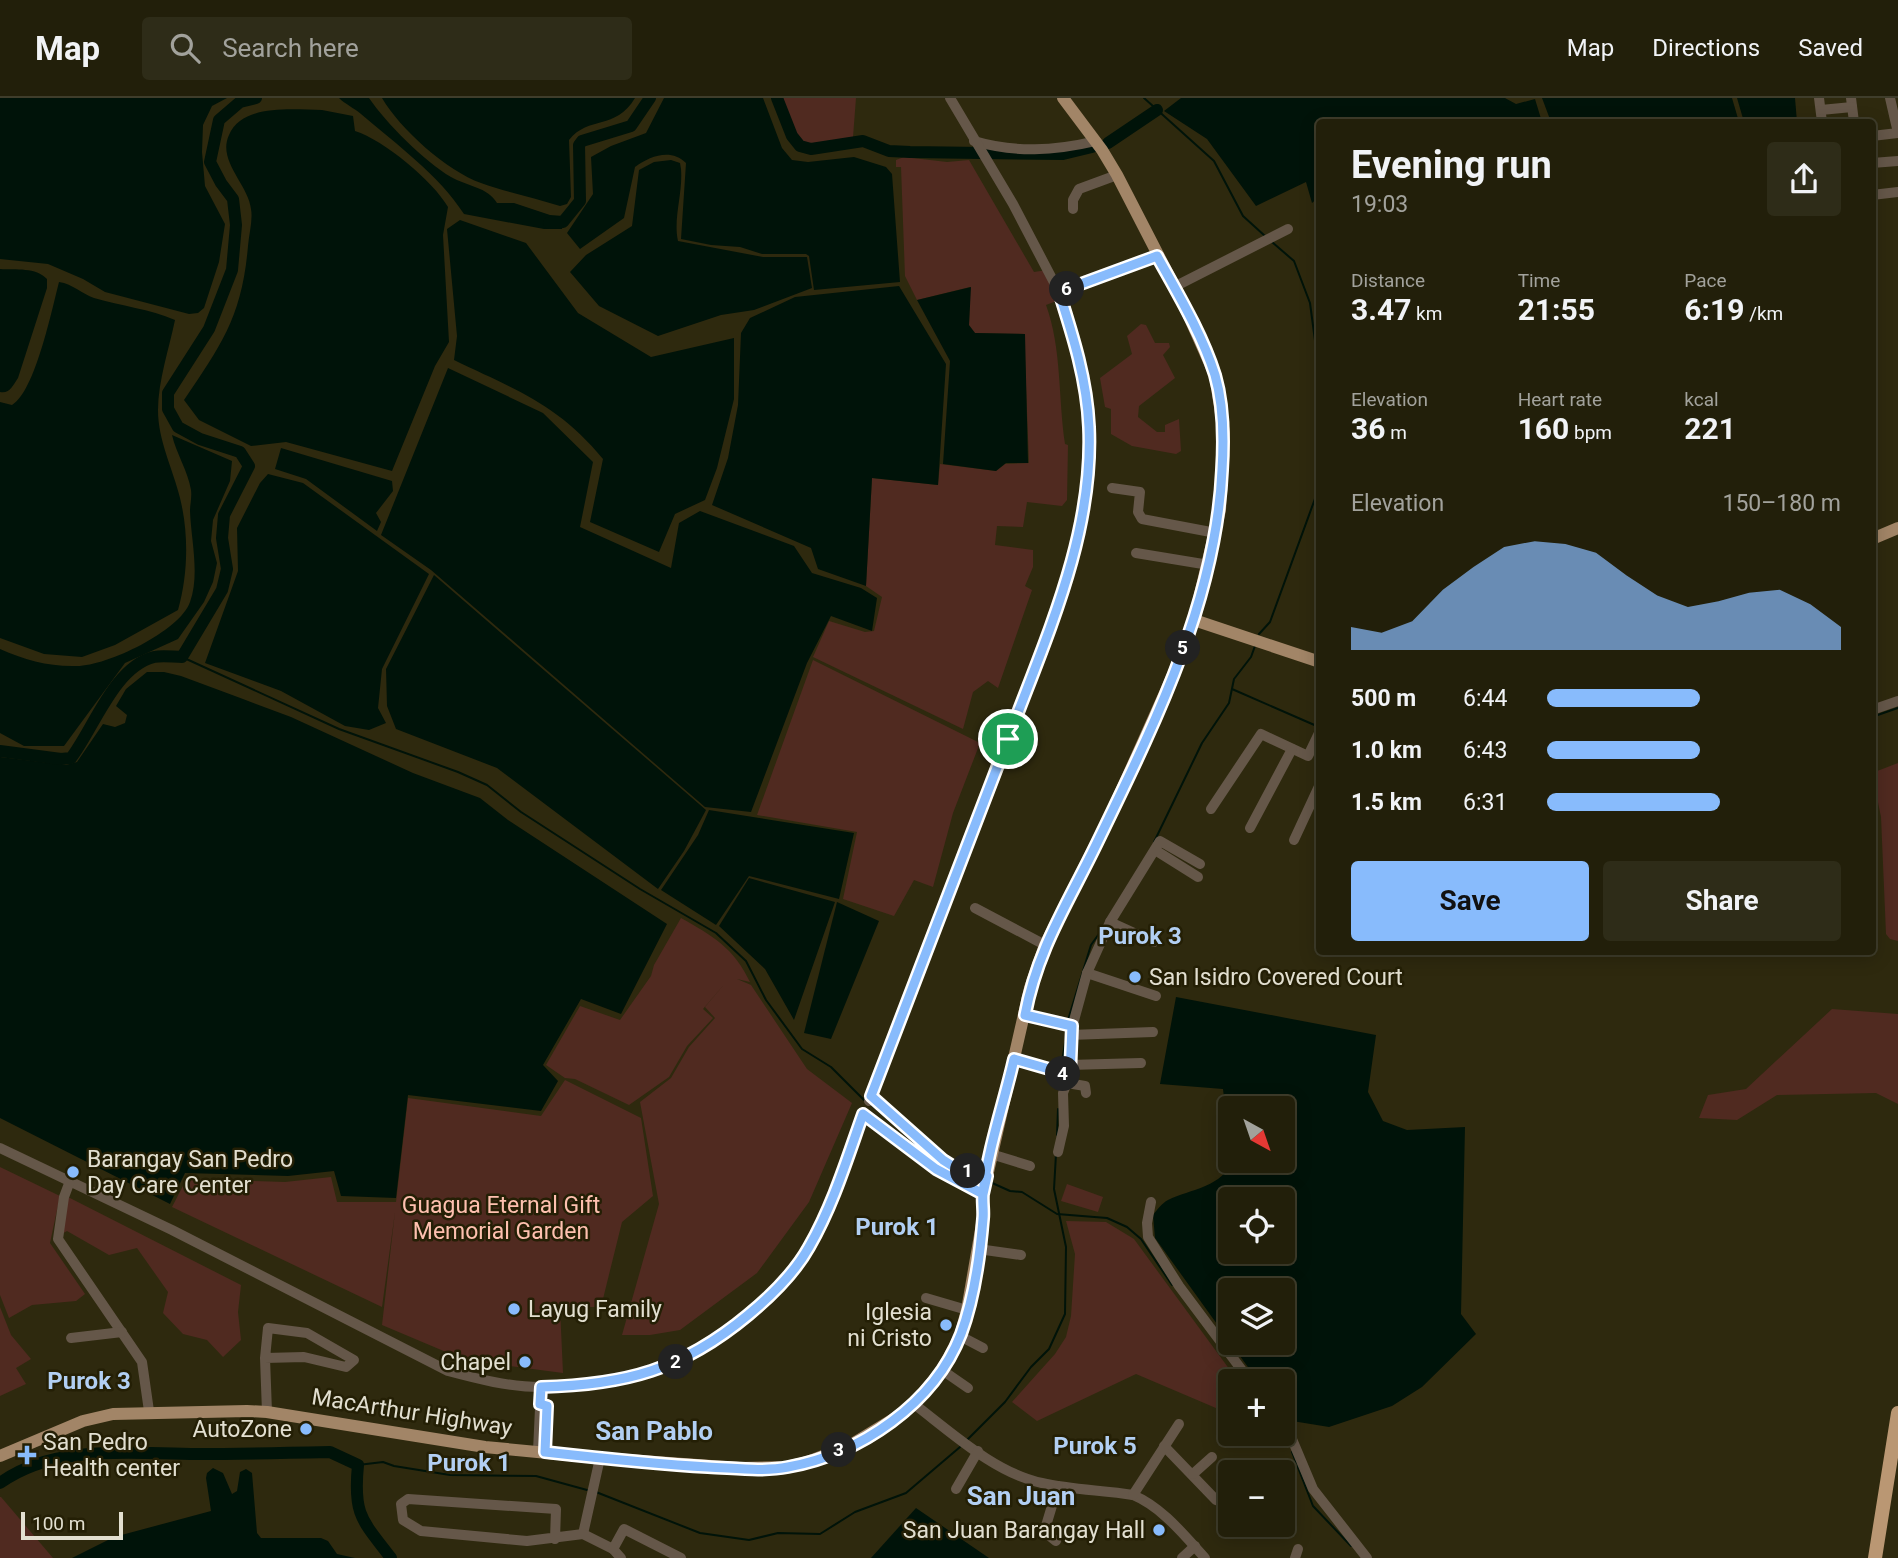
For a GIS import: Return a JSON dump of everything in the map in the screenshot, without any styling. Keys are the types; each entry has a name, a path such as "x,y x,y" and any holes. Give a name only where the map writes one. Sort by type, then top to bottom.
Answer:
{"highway":[{"path":"1875,1558 1898,1413"},
{"path":"1868,1558 1884,1496"}],"main road":[{"name":"MacArthur Highway","path":"0,1455 83,1421 113,1414 149,1411 267,1412 426,1438 600,1458 739,1468 786,1467 827,1456 874,1432 914,1404 942,1370 960,1336 967,1310 983,1218 985,1183 1030,988 1045,945 1123,788 1194,620 1220,510 1224,433 1215,375 1117,175 1096,141 1063,98"},
{"path":"1876,537 1898,528"},
{"path":"1194,620 1316,661"}],"street":[{"path":"950,98 1013,204 1059,292 1079,357 1089,426 1086,496 1067,579 1007,744 870,1098 943,1160 985,1183"},
{"path":"1819,98 1822,119"},
{"path":"1876,136 1898,133 1890,98"},
{"path":"1821,110 1852,102"},
{"path":"974,141 993,147 1031,150 1061,149 1096,141"},
{"path":"1876,163 1898,161"},
{"path":"1073,209 1073,200 1079,189 1117,175"},
{"path":"1876,195 1898,192"},
{"path":"1174,287 1284,232"},
{"path":"1059,292 1157,256"},
{"path":"1112,488 1140,492 1138,512 1142,519 1216,533"},
{"path":"1136,553 1209,565"},
{"path":"1876,709 1898,701"},
{"path":"1211,809 1261,734 1316,760"},
{"path":"1308,756 1316,739"},
{"path":"1250,828 1292,749"},
{"path":"1294,840 1316,793"},
{"path":"1058,1152 1065,1126 1063,1093 1069,1027 1075,998 1110,922 1160,841 1200,864"},
{"path":"1154,850 1198,877"},
{"path":"975,908 1045,945"},
{"path":"1110,922 1154,942"},
{"path":"1087,973 1156,996"},
{"path":"1025,1015 1069,1027 1153,1032"},
{"path":"1014,1059 1065,1074 1085,1086 1086,1093"},
{"path":"1065,1074 1141,1063"},
{"path":"0,1148 447,1371 484,1380 541,1387 586,1386 649,1373 698,1352 761,1305 789,1276 820,1226 837,1189 863,1114 936,1169 985,1183"},
{"path":"991,1154 1031,1166"},
{"path":"70,1181 64,1197 58,1239 142,1362 149,1411"},
{"path":"1151,1202 1147,1223 1148,1237 1179,1286 1241,1369"},
{"path":"978,1249 1021,1255"},
{"path":"926,1298 967,1310"},
{"path":"265,1358 304,1357 346,1367 354,1360 307,1333 268,1328 265,1358 267,1412"},
{"path":"71,1338 122,1332"},
{"path":"960,1336 983,1348"},
{"path":"942,1370 968,1388"},
{"path":"541,1387 541,1451"},
{"path":"914,1404 957,1437 1029,1479 1058,1486 1133,1495 1160,1511 1205,1558"},
{"path":"1133,1495 1179,1424"},
{"path":"1164,1446 1218,1501"},
{"path":"1295,1446 1313,1489 1367,1558"},
{"path":"956,1489 974,1448"},
{"path":"1193,1474 1213,1457"},
{"path":"583,1534 600,1458"},
{"path":"1056,1541 1045,1529 1058,1486"},
{"path":"555,1539 556,1510 408,1499 401,1504 403,1520 421,1531 527,1541 555,1539 583,1534 617,1553 624,1529 681,1558"},
{"path":"1182,1558 1195,1546"}],"green space":[{"path":"783,98 856,98 853,137 822,143 804,142 793,129"},
{"path":"904,157 947,162 969,160 1034,272 1047,270 1059,300 1046,305 1055,339 1065,444 1068,445 1067,500 1062,506 1027,502 1023,527 997,526 995,545 1033,550 1033,567 1025,586 1032,590 998,688 988,681 973,692 963,729 813,657 829,621 865,632 874,631 882,597 866,586 872,478 938,485 940,464 996,471 1005,464 1029,463 1024,334 975,333 969,326 970,287 917,300 905,276 901,167 896,167 896,160"},
{"path":"1141,324 1146,325 1155,343 1169,343 1170,347 1163,355 1175,378 1139,406 1138,417 1157,432 1165,432 1165,425 1179,419 1181,451 1176,454 1132,446 1111,434 1111,409 1105,407 1100,378 1132,354 1127,336"},
{"path":"813,660 980,743 953,813 933,887 914,880 894,916 843,899 857,832 757,815"},
{"path":"1898,763 1898,941 1890,939 1886,934 1881,817 1876,793 1876,771"},
{"path":"681,918 713,937 730,952 750,982 737,979 751,985 807,1069 852,1103 809,1202 757,1273 680,1330 650,1335 622,1335 659,1204 640,1102 671,1078 689,1047 715,1018 705,1007 727,981 703,1009 713,1018 687,1046 669,1077 629,1105 575,1079 565,1078 546,1065 580,1006 620,1020 651,976 654,965"},
{"path":"1832,1009 1898,1014 1898,1104 1876,1093 1777,1095 1737,1120 1699,1118 1708,1095 1746,1089"},
{"name":"Guagua Eternal Gift Memorial Garden","path":"565,1080 641,1118 653,1196 622,1222 601,1307 560,1307 563,1373 465,1360 382,1325 395,1212 382,1307 172,1207 185,1182 192,1179 285,1182 331,1177 337,1202 396,1202 408,1098 541,1116"},
{"path":"0,1167 60,1196 50,1243 85,1294 76,1301 32,1305 9,1318 0,1295"},
{"path":"1067,1184 1103,1197 1098,1212 1061,1201"},
{"path":"66,1196 241,1285 238,1312 241,1340 223,1357 207,1340 183,1334 163,1313 168,1292 137,1248 109,1255 67,1231 60,1235"},
{"path":"1066,1221 1106,1222 1134,1239 1229,1369 1218,1369 1218,1409 1136,1374 1037,1421 1012,1402 1055,1354 1066,1337 1071,1316 1075,1254"},
{"path":"0,1307 11,1335 31,1359 16,1368 26,1384 0,1396"},
{"path":"1,1497 53,1558 0,1558"}],"shaded area":[{"path":"0,98 227,98 212,106 203,125 205,186 225,224 219,262 204,308 198,313 189,314 105,292 48,264 0,259"},
{"path":"339,98 369,98 407,141 441,170 488,193 497,203 514,203 550,215 563,216 562,229 544,229 464,214 454,199 416,161"},
{"path":"382,98 635,98 619,115 577,132 569,140 571,197 567,204 560,206 481,183 454,169 412,135"},
{"path":"664,98 763,98 782,148 792,160 808,162 854,157 886,167 892,174 900,282 814,290 809,256 806,254 762,254 740,247 681,239 686,163 680,158 667,155 654,157 635,167 624,218 580,249 567,233 593,194 591,157 646,133"},
{"path":"1181,98 1505,98 1516,104 1535,99 1541,119 1316,119 1316,200 1312,203 1306,182 1256,206 1207,139 1164,111"},
{"path":"1542,98 1732,98 1738,119 1550,119"},
{"path":"1737,98 1795,98 1797,119 1743,119"},
{"path":"284,109 322,110 353,116 355,131 380,143 407,163 431,185 448,207 443,235 449,342 435,366 392,471 286,442 251,446 199,420 184,400 228,328 241,292 245,270 251,209 227,154 229,135 236,125 257,113"},
{"path":"671,160 680,163 681,169 678,241 763,257 807,257 812,288 754,310 721,315 658,336 599,306 570,272 586,255 632,226 639,170 654,162"},
{"path":"460,220 526,243 578,313 651,357 734,338 734,399 717,468 705,500 675,514 659,552 590,522 603,459 586,440 535,400 454,360 457,336 447,229"},
{"path":"0,269 32,271 47,279 47,288 18,378 6,392 0,392"},
{"path":"59,282 94,298 175,320 162,376 158,410 160,433 180,498 185,526 185,569 178,610 115,645 82,657 44,654 0,638 0,402 12,405 28,384 42,349"},
{"path":"899,286 946,364 938,485 872,478 866,586 818,569 811,548 712,505 728,458 738,405 741,333 750,318 795,297"},
{"path":"971,287 969,325 975,333 1025,334 1028,463 1006,463 996,471 943,464 950,361 917,300"},
{"path":"448,368 543,413 593,462 580,527 671,568 679,523 700,511 794,546 812,573 861,588 877,598 872,631 831,616 807,663 751,812 705,807 431,570 381,535"},
{"path":"172,435 232,461 230,481 213,520 211,541 217,563 213,582 204,602 178,639 125,663 64,746 24,746 0,733 0,649 47,664 90,664 123,653 158,635 184,613 190,602 195,569 191,490"},
{"path":"281,448 392,481 393,491 376,513 381,522 377,531 306,479 275,469"},
{"path":"268,474 303,483 429,574 382,669 378,708 386,723 369,730 345,726 281,691 205,663 238,571 237,528 260,483"},
{"path":"434,575 706,810 684,851 658,889 497,768 396,729 387,706 386,669"},
{"path":"147,672 181,676 291,717 413,773 480,798 508,820 667,924 621,1014 581,999 543,1065 558,1081 541,1111 408,1095 396,1198 341,1196 334,1171 288,1176 185,1173 170,1204 0,1118 0,757 66,765 77,762 103,724 115,727 125,723 127,715 116,706 126,689"},
{"path":"709,810 854,833 839,899 749,876 716,925 661,890 698,835"},
{"path":"749,878 835,902 794,1020 765,969 719,926"},
{"path":"837,902 879,921 831,1039 804,1033"},
{"path":"1176,997 1376,1035 1368,1092 1383,1121 1407,1130 1465,1127 1461,1314 1476,1334 1422,1387 1392,1406 1329,1427 1295,1421 1295,1369 1249,1369 1239,1355 1295,1355 1295,1278 1218,1278 1218,1325 1155,1238 1153,1215 1162,1205 1168,1200 1214,1182 1225,1173 1295,1173 1295,1096 1224,1096 1223,1089 1160,1084"},
{"path":"213,1468 223,1473 232,1494 237,1491 240,1472 246,1469 252,1473 257,1533 261,1538 321,1538 328,1541 337,1554 355,1558 72,1558 114,1537 211,1511 206,1478"},
{"path":"916,1508 989,1558 871,1558"}],"waterway":[{"path":"0,751 71,758 116,685 140,663 154,657 182,657 222,590 227,569 222,538 224,515 249,466 240,452 200,439 178,427 168,409 168,393 209,329 232,270 236,225 233,199 210,162 219,120 240,102 256,98"},
{"path":"549,223 563,222 580,201 579,145 582,141 631,126 650,98"},
{"path":"777,98 792,136 800,146 811,149 863,141 889,151 910,152 1063,154 1092,147"},
{"path":"1144,98 1214,161 1243,216 1265,236"},
{"path":"1108,143 1157,110"},
{"path":"1272,242 1294,261 1310,303 1316,348"},
{"path":"1259,634 1270,622 1316,496"},
{"path":"1154,842 1202,743 1229,703 1234,679 1251,657 1255,646"},
{"path":"182,657 339,729 487,785 521,812 640,889 716,933 746,961 766,1000 802,1049 831,1067 864,1100"},
{"path":"1232,689 1316,726"},
{"path":"1876,716 1898,708"},
{"path":"1068,1020 1091,945 1101,931"},
{"path":"1061,1068 1065,1043"},
{"path":"1059,1089 1060,1077"},
{"path":"872,1105 900,1128"},
{"path":"1057,1135 1058,1109"},
{"path":"909,1137 936,1161"},
{"path":"967,1440 1005,1402 1031,1367 1049,1349 1065,1314 1066,1247 1054,1189 1056,1154"},
{"path":"990,1182 1010,1191 1022,1192 1057,1214 1107,1218 1127,1227 1141,1239 1172,1285"},
{"path":"596,1492 700,1533 749,1540 778,1533 820,1534 855,1512 906,1493 960,1447"},
{"path":"0,1483 22,1470 69,1456 121,1453 330,1452 358,1465 357,1495 362,1516 391,1558"},
{"path":"1292,1452 1313,1506 1351,1546"},
{"path":"358,1465 383,1462 450,1475 536,1476 587,1490"}],"place":[{"name":"San Isidro Covered Court","path":"1135,977"},
{"name":"Barangay San Pedro Day Care Center","path":"73,1172"},
{"name":"Layug Family","path":"514,1309"},
{"name":"Iglesia ni Cristo","path":"946,1325"},
{"name":"Chapel","path":"525,1362"},
{"name":"AutoZone","path":"306,1429"},
{"name":"San Pedro Health center","path":"27,1455"},
{"name":"San Juan Barangay Hall","path":"1159,1530"}],"district":[{"name":"Purok 3","path":"1140,936"},
{"name":"Purok 1","path":"897,1227"},
{"name":"Purok 3","path":"89,1381"},
{"name":"San Pablo","path":"654,1431"},
{"name":"Purok 5","path":"1095,1446"},
{"name":"Purok 1","path":"469,1463"},
{"name":"San Juan","path":"1021,1496"}],"route":[{"path":"1008,739 871,1096 943,1160 954,1167 987,1176 983,1194 936,1169 863,1114 837,1189 807,1250 789,1276 761,1305 698,1352 649,1373 617,1381 586,1386 541,1387 540,1404 547,1405 545,1452 671,1465 763,1469 807,1462 827,1456 874,1432 914,1404 931,1386 953,1350 962,1331 973,1283 983,1218 983,1194 1014,1059 1070,1075 1072,1026 1025,1015 1030,988 1045,945 1110,816 1173,675 1194,620 1216,533 1220,510 1224,433 1215,375 1184,305 1157,256 1059,292 1079,357 1089,426 1086,496 1067,579 1008,739"}]}
